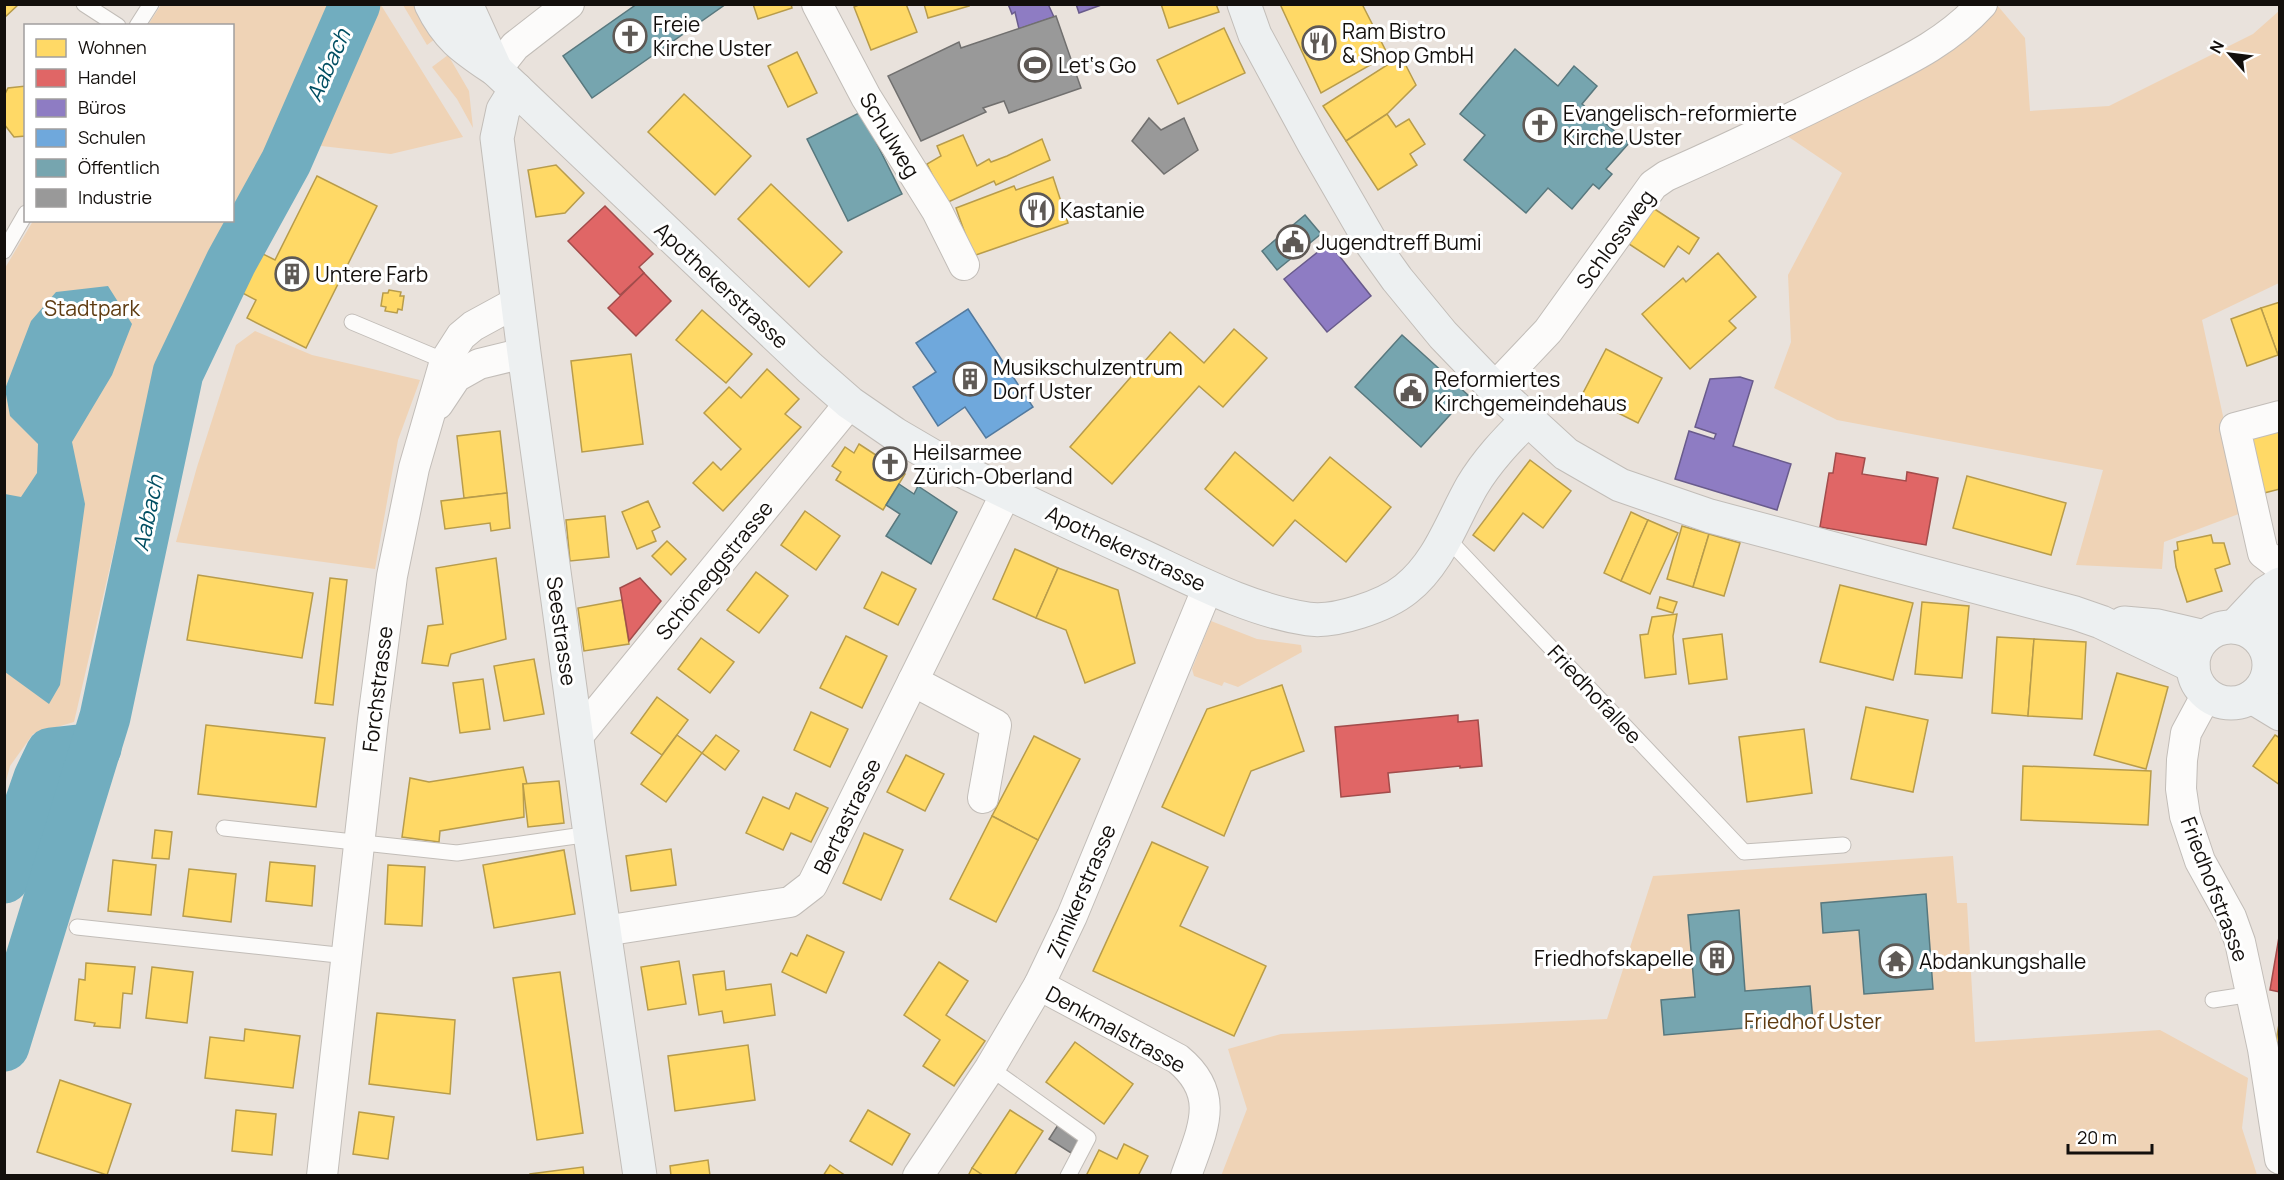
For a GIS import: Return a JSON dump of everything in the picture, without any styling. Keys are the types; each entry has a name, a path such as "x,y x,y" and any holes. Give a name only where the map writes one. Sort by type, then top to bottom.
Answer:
{"street":[{"path":"431,4 448,34 464,49 506,80"},
{"path":"466,4 506,80"},
{"path":"506,80 516,46 569,4"},
{"name":"Schulweg","path":"817,4 866,97 937,211 964,265"},
{"path":"1244,4 1255,35 1273,70 1372,244 1415,303 1494,388 1566,453 1620,485 1710,516 2101,622 2158,626 2210,656"},
{"name":"Schlossweg","path":"1494,388 1548,331 1653,185 1666,176 1774,127 1929,50 1954,31 1982,4"},
{"name":"Seestrasse","path":"506,80 497,138 517,302 590,834 640,1176"},
{"name":"Apothekerstrasse","path":"506,80 810,368 850,403 895,434 936,458 1006,493 1208,587 1272,611 1310,620 1361,612 1406,589 1433,559 1492,455 1527,420"},
{"name":"Forchstrasse","path":"322,1176 358,843 392,576 414,468 445,361 461,336 473,326 517,302"},
{"name":"Forchstrasse","path":"425,424 456,377 479,364 524,353"},
{"name":"Schöneggstrasse","path":"577,737 850,403"},
{"path":"2280,417 2235,428 2264,553 2280,566"},
{"name":"Bertastrasse","path":"604,931 790,902 812,885 1006,493"},
{"path":"2210,656 2266,593 2280,584"},
{"name":"Zimikerstrasse","path":"918,1176 990,1068 1039,985 1072,916 1208,587"},
{"path":"2210,656 2245,629 2255,634 2269,663 2280,714"},
{"path":"2210,656 2217,701 2229,703 2241,702 2269,663"},
{"name":"Friedhofstrasse","path":"2210,656 2186,732 2182,760 2182,798 2185,816 2200,861 2231,917 2240,942 2275,1103 2280,1159"},
{"path":"913,681 996,725 982,798"},
{"name":"Denkmalstrasse","path":"1039,985 1178,1059 1192,1071 1202,1086 1205,1104 1203,1126 1186,1176"}],"lane":[{"path":"84,4 115,24"},
{"path":"138,24 151,4"},
{"path":"4,251 8,231 24,215"},
{"path":"352,322 445,361"},
{"name":"Friedhofallee","path":"1446,537 1744,852 1843,845"},
{"path":"224,828 457,854 590,834"},
{"path":"77,927 347,956"},
{"path":"2213,1000 2252,994"},
{"path":"990,1068 1088,1138 1068,1176"}],"green space":[{"name":"Stadtpark","path":"161,5 381,5 463,137 391,154 278,141 153,381 74,722 33,734 10,766 5,785 5,268 32,222 234,222 234,24 149,24"},
{"path":"403,5 415,5 435,39 427,45"},
{"path":"1982,5 1997,5 2025,38 2030,111 2109,106 2253,34 2279,11 2279,283 2202,320 2244,512 2164,542 2162,569 2076,565 2103,470 1837,420 1774,388 1791,342 1788,275 1842,173 1774,127"},
{"path":"448,55 469,91 473,128 457,99 432,67"},
{"path":"255,331 312,355 420,380 398,440 375,569 176,542 236,345"},
{"path":"1211,621 1257,639 1301,645 1302,652 1238,687 1224,682 1222,686 1194,676 1192,669"},
{"name":"Friedhof Uster","path":"1953,856 1957,903 1967,903 1975,1042 2160,1030 2248,1078 2242,1128 2257,1175 1221,1176 1247,1109 1228,1049 1281,1034 1607,1019 1653,876"}],"water":[{"path":"108,286 132,324 112,375 72,442 85,504 60,685 49,704 5,672 5,494 21,497 37,473 38,444 10,416 5,389 31,321 56,292"}],"building: Wohnen":[{"path":"4,4 19,4 4,18"},
{"path":"753,4 791,4 792,8 758,19"},
{"path":"861,4 906,4 917,32 871,50 854,7"},
{"path":"924,4 968,4 969,6 928,18"},
{"path":"1161,4 1216,4 1219,12 1169,28"},
{"path":"1280,4 1362,4 1388,55 1321,93"},
{"path":"1224,28 1245,73 1178,104 1157,60"},
{"path":"797,52 817,93 788,107 768,66"},
{"path":"1401,56 1416,85 1387,114 1346,141 1323,106"},
{"path":"24,86 24,136 14,137 4,124 4,96 8,88"},
{"path":"684,94 751,156 715,195 648,132"},
{"path":"1387,114 1396,127 1409,119 1425,144 1410,154 1417,165 1378,190 1346,141"},
{"path":"963,135 977,166 989,159 991,162 1007,156 1042,139 1050,160 996,185 994,181 946,203 927,164 941,156 937,146"},
{"path":"556,165 584,193 565,213 536,217 528,170"},
{"name":"Untere Farb","path":"317,176 377,206 306,348 247,318 256,300 233,288 253,249 275,260"},
{"path":"1053,177 1068,223 973,256 956,208 1014,186 1016,190"},
{"path":"771,184 842,252 809,287 738,219"},
{"path":"1653,208 1699,238 1689,254 1678,246 1664,267 1626,242"},
{"path":"1718,253 1756,297 1729,321 1736,328 1690,369 1642,314 1683,278 1686,282"},
{"path":"389,290 401,292 400,296 404,296 402,310 398,309 397,313 385,311 386,307 381,306 383,293 388,293"},
{"path":"2280,302 2280,355 2278,355 2261,308"},
{"path":"2261,308 2278,355 2247,366 2231,319"},
{"path":"702,310 752,354 726,383 676,340"},
{"path":"1234,329 1267,358 1223,407 1199,386 1112,484 1070,447 1170,332 1204,363"},
{"path":"1606,349 1662,378 1638,423 1582,395"},
{"path":"631,354 643,444 582,452 571,361"},
{"path":"767,369 799,399 785,414 801,427 723,511 693,483 713,462 721,470 741,449 704,413 729,387 741,398"},
{"path":"2278,426 2280,489 2264,493 2249,434"},
{"path":"500,431 507,493 464,498 457,436"},
{"path":"859,444 905,474 883,510 836,480 841,472 832,466 845,447 854,453"},
{"path":"1235,452 1293,501 1330,457 1391,507 1346,562 1295,520 1273,546 1205,489"},
{"path":"1530,460 1571,491 1543,528 1523,513 1494,551 1473,535"},
{"path":"1967,476 2066,503 2051,555 1953,528"},
{"path":"507,493 510,528 491,531 490,523 445,529 441,501"},
{"path":"648,501 660,527 652,531 656,541 637,549 622,512"},
{"path":"805,511 840,536 816,570 781,545"},
{"path":"1631,512 1648,520 1621,581 1604,573"},
{"path":"605,516 609,557 570,561 566,520"},
{"path":"1648,520 1678,533 1650,594 1621,581"},
{"path":"1682,526 1709,534 1693,587 1667,579"},
{"path":"1709,534 1740,543 1724,596 1693,587"},
{"path":"2211,535 2213,543 2224,543 2230,564 2215,569 2222,591 2187,602 2176,567 2174,551 2178,550 2177,542"},
{"path":"667,541 686,559 671,575 652,556"},
{"path":"1015,549 1058,568 1036,618 993,599"},
{"path":"496,558 506,639 451,654 448,666 422,663 428,626 443,624 436,568"},
{"path":"1058,568 1118,590 1135,663 1085,683 1066,630 1036,618"},
{"path":"756,572 788,596 759,633 727,610"},
{"path":"882,572 916,589 898,625 864,608"},
{"path":"198,575 313,593 302,658 187,640"},
{"path":"330,578 347,580 333,705 315,703"},
{"path":"1840,585 1913,603 1893,680 1820,662"},
{"path":"1660,597 1677,602 1673,613 1657,608"},
{"path":"622,600 629,644 584,651 578,608"},
{"path":"1922,602 1969,606 1962,678 1915,674"},
{"path":"1677,614 1673,636 1676,674 1645,678 1640,635 1648,634 1652,617"},
{"path":"1722,634 1727,679 1689,684 1683,639"},
{"path":"846,636 887,656 862,708 820,688"},
{"path":"1997,637 2034,639 2028,716 1992,713"},
{"path":"701,638 734,662 710,693 678,669"},
{"path":"2034,639 2086,642 2082,719 2028,716"},
{"path":"534,659 544,714 504,721 494,666"},
{"path":"2117,673 2168,687 2146,769 2094,755"},
{"path":"483,679 490,729 460,733 453,683"},
{"path":"1282,685 1304,751 1251,771 1224,836 1162,807 1207,709"},
{"path":"657,697 688,720 662,755 631,733"},
{"path":"1866,707 1928,720 1913,792 1851,779"},
{"path":"811,712 848,729 830,767 794,750"},
{"path":"206,725 325,738 316,807 198,794"},
{"path":"1804,729 1812,793 1747,802 1739,737"},
{"path":"677,735 702,753 666,802 641,784"},
{"path":"716,735 739,751 725,770 702,753"},
{"path":"2275,735 2280,738 2280,785 2253,766"},
{"path":"1034,736 1080,759 1038,840 992,816"},
{"path":"906,755 944,774 925,811 887,792"},
{"path":"2023,766 2151,771 2148,825 2021,820"},
{"path":"523,767 527,784 523,784 524,817 440,831 439,842 402,837 410,778 429,782"},
{"path":"559,781 564,823 528,827 523,784"},
{"path":"796,793 828,808 811,842 791,833 783,850 746,833 763,797 789,809"},
{"path":"992,816 1038,840 996,922 950,899"},
{"path":"155,830 172,832 169,859 152,858"},
{"path":"864,833 903,850 881,900 843,883"},
{"path":"1152,842 1208,867 1180,926 1266,966 1234,1036 1093,971"},
{"path":"671,849 676,885 631,891 626,856"},
{"path":"564,850 575,914 494,928 483,865"},
{"path":"113,860 156,865 151,915 108,911"},
{"path":"270,862 315,866 312,906 266,901"},
{"path":"388,865 425,867 422,926 385,924"},
{"path":"189,869 236,874 231,922 183,916"},
{"path":"807,935 844,952 826,993 782,972 791,953 797,956"},
{"path":"679,961 686,1004 648,1010 641,967"},
{"path":"939,962 968,981 946,1015 985,1041 954,1086 923,1066 940,1040 904,1015"},
{"path":"86,963 135,967 132,994 123,993 120,1028 94,1026 95,1023 75,1020 79,979 85,980"},
{"path":"152,967 193,972 187,1023 146,1018"},
{"path":"724,971 726,990 771,984 775,1015 724,1023 722,1011 699,1015 693,975"},
{"path":"560,972 583,1133 537,1140 513,978"},
{"path":"377,1013 455,1020 450,1094 369,1084"},
{"path":"2280,1018 2280,1043 2276,1042"},
{"path":"245,1029 300,1036 293,1088 205,1078 210,1037 244,1041"},
{"path":"1075,1042 1133,1084 1104,1124 1046,1082"},
{"path":"748,1045 755,1100 675,1111 668,1056"},
{"path":"60,1080 131,1104 107,1175 37,1152"},
{"path":"236,1110 276,1114 272,1155 232,1151"},
{"path":"868,1110 910,1134 892,1165 850,1141"},
{"path":"1010,1110 1043,1131 1014,1176 984,1176 972,1168"},
{"path":"359,1112 394,1117 388,1159 353,1154"},
{"path":"1124,1144 1148,1156 1138,1176 1086,1176 1099,1150 1117,1159"},
{"path":"708,1160 710,1176 671,1176 670,1166"},
{"path":"830,1165 846,1176 823,1176"},
{"path":"583,1167 584,1176 530,1176 530,1174"},
{"path":"972,1168 984,1176 968,1176"}],"building: Handel":[{"path":"605,206 653,254 639,267 644,273 620,295 568,241"},
{"path":"644,273 671,301 636,336 608,308"},
{"path":"1836,453 1865,458 1862,474 1906,481 1907,472 1938,478 1926,545 1820,527 1829,473 1833,473"},
{"path":"640,578 661,601 629,641 620,588"},
{"path":"1458,715 1458,722 1478,720 1482,766 1388,773 1390,792 1341,797 1335,727"},
{"path":"2280,937 2280,992 2270,990"}],"building: Büros":[{"path":"1008,4 1048,4 1054,17 1019,29 1015,12 1012,14"},
{"path":"1076,4 1104,4 1079,13"},
{"path":"1329,243 1371,296 1327,332 1284,279"},
{"path":"1740,377 1753,381 1733,446 1791,464 1777,510 1675,479 1689,431 1714,439 1716,434 1695,427 1710,379"}],"building: Schulen":[{"name":"Musikschulzentrum Dorf Uster","path":"968,309 1033,407 986,438 965,407 938,426 913,387 936,372 916,343"}],"building: Öffentlich":[{"path":"637,4 726,4 592,98 563,56"},
{"name":"Evangelisch-reformierte Kirche Uster","path":"1515,49 1558,86 1574,66 1597,86 1582,104 1629,143 1606,169 1612,174 1599,189 1593,184 1572,209 1548,188 1526,213 1464,160 1485,135 1460,114"},
{"path":"861,112 902,194 848,221 807,139"},
{"path":"1305,215 1321,234 1277,270 1262,251"},
{"name":"Reformiertes Kirchgemeindehaus","path":"1402,335 1468,395 1421,447 1355,387"},
{"path":"899,484 914,494 918,486 957,512 931,564 886,536 900,514 886,505"},
{"name":"Abdankungshalle","path":"1926,894 1933,989 1864,994 1859,930 1823,933 1821,903"},
{"name":"Friedhofskapelle","path":"1739,910 1745,991 1810,986 1813,1022 1664,1035 1661,1000 1695,997 1688,915"}],"building: Industrie":[{"path":"1056,16 1081,88 1009,113 1004,101 983,108 986,112 921,141 888,76 959,42 961,48"},
{"path":"1149,118 1161,130 1184,118 1198,150 1164,174 1132,141"},
{"path":"1058,1125 1080,1138 1071,1153 1049,1139"}],"waterway":[{"name":"Aabach","path":"4,1046 105,717 178,373 231,262 286,162 355,4"},
{"path":"4,878 39,778 51,753 96,748"}],"place":[{"name":"Freie Kirche Uster","path":"630,36"},
{"name":"Ram Bistro & Shop GmbH","path":"1319,43"},
{"name":"Let‘s Go","path":"1035,65"},
{"name":"Evangelisch-reformierte Kirche Uster","path":"1540,125"},
{"name":"Kastanie","path":"1037,210"},
{"name":"Jugendtreff Bumi","path":"1293,242"},
{"name":"Untere Farb","path":"292,274"},
{"name":"Musikschulzentrum Dorf Uster","path":"970,379"},
{"name":"Reformiertes Kirchgemeindehaus","path":"1411,391"},
{"name":"Heilsarmee Zürich-Oberland","path":"890,464"},
{"name":"Friedhofskapelle","path":"1717,958"},
{"name":"Abdankungshalle","path":"1896,961"}]}
